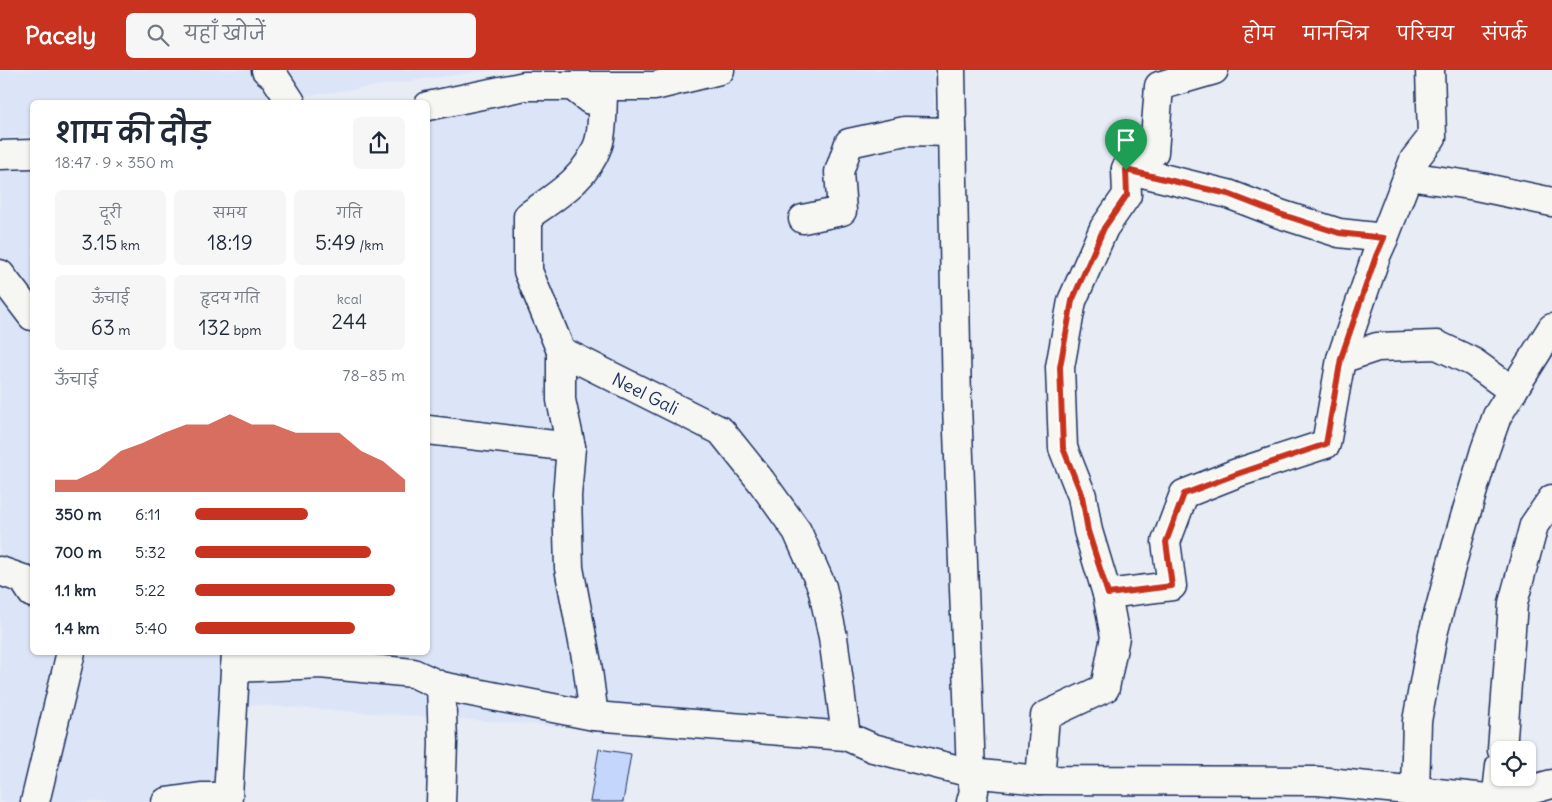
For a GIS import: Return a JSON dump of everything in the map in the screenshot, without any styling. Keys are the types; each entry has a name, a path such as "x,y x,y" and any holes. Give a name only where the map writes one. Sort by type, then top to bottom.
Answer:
{"street":[{"path":"266,70 274,76 290,100"},
{"path":"430,106 525,86 655,86 720,70"},
{"path":"951,70 956,405 971,773 974,791 971,802"},
{"path":"1126,170 1154,152 1159,86 1214,70"},
{"path":"1108,594 1172,586 1166,542 1184,494 1326,444 1341,358 1376,256 1414,160 1432,137 1430,70"},
{"path":"572,86 590,100 603,98 599,144 588,166 566,190 528,216 528,271 561,351 561,400 571,447 567,496 569,568 587,663 594,716"},
{"path":"803,218 842,211 839,172 849,143 904,131 952,132"},
{"path":"1126,170 1228,194 1280,214 1339,233 1384,238"},
{"path":"1040,780 1045,716 1104,688 1115,637 1108,594 1088,531 1082,496 1063,448 1060,367 1072,301 1104,228 1127,195 1126,170"},
{"path":"1408,176 1476,186 1552,202"},
{"path":"0,274 30,313"},
{"path":"1401,794 1433,634 1458,537 1485,450 1497,416 1552,328"},
{"path":"1341,358 1377,347 1437,345 1473,362 1513,390"},
{"name":"Neel Gali","path":"561,351 721,431 761,481 797,531 822,587 833,637 846,736"},
{"path":"430,430 571,447"},
{"path":"1503,741 1514,603 1534,525 1552,498"},
{"path":"0,571 23,579 30,590"},
{"path":"35,802 70,655"},
{"path":"166,802 201,797 228,797 235,660 320,664 413,673 441,686 594,716 846,736 873,748 971,773 1040,780 1318,781 1401,794 1500,801 1552,784"},
{"path":"441,686 443,743 441,802"},
{"path":"1500,786 1500,801"}],"shaded area":[{"path":"0,70 490,70 275,100 30,100 30,135 0,139"},
{"path":"686,70 933,70 961,754 216,702 226,705 228,797 166,802 0,802 0,154 30,149 30,655 430,655 430,100 424,100 655,86"}],"building":[{"path":"599,749 631,754 623,802 590,802"}],"route":[{"path":"1126,170 1228,194 1280,214 1339,233 1384,238 1341,358 1326,444 1184,494 1166,542 1172,586 1108,594 1097,565 1088,531 1082,496 1063,448 1060,367 1072,301 1104,228 1127,195 1126,170"}]}
